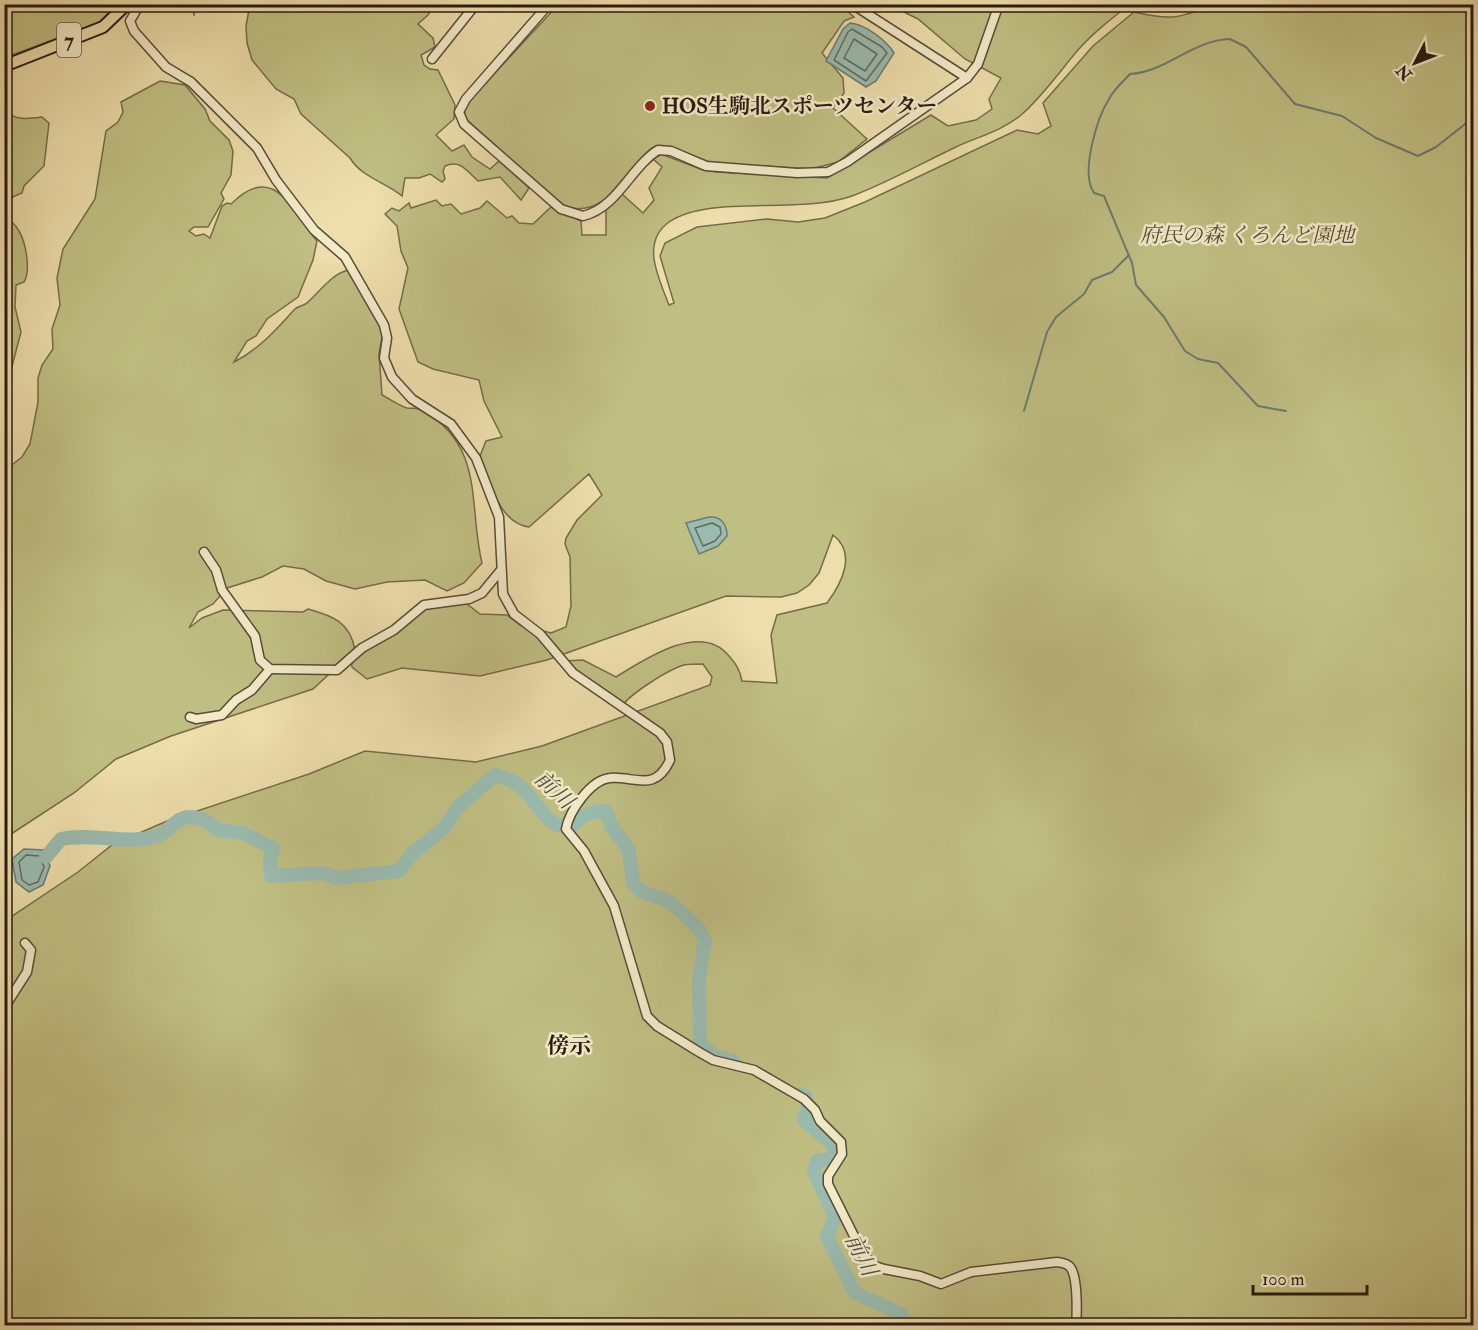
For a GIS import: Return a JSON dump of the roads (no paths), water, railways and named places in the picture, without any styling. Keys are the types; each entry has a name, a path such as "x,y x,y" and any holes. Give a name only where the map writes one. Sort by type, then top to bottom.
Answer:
{"main road":[{"name":"7","path":"4,66 103,27 127,4"}],"street":[{"path":"140,4 130,21 134,31 166,67 191,82 257,148 276,180 314,230 345,257 384,325 387,338 384,358 392,377 412,399 451,424 476,458 499,517 503,594 514,614 540,634 582,681 660,734 667,742 671,753 666,768 646,783 608,778 598,783 579,803 566,826 584,851 614,906 647,1016 657,1026 699,1052 713,1059 754,1070 807,1101 820,1121 841,1142 842,1154 828,1176 828,1184 860,1250 869,1262 884,1269 920,1276 940,1284 971,1272 1057,1262 1068,1264 1072,1269 1075,1286 1076,1326"},
{"path":"432,59 476,4"},
{"path":"549,4 466,99 459,112 464,124 569,213 583,216 603,207 645,160 658,150 671,151 706,166 797,173 828,172 854,158 967,78 978,64 999,4"},
{"path":"852,4 967,78"},
{"path":"204,552 216,570 222,590 255,636 260,660 270,669 337,670 362,648 394,630 424,604 469,599 482,593 501,570"},
{"path":"190,717 196,719 222,715 236,700 252,690 270,669"},
{"path":"4,1008 27,972 32,951 25,943"}],"water":[{"path":"850,23 862,26 875,34 894,53 876,81 866,87 826,61 843,29"},
{"path":"709,517 717,518 722,522 727,536 718,546 699,554 686,523"},
{"path":"24,849 44,850 50,866 43,885 29,892 16,882 12,859"}],"waterway":[{"path":"193,4 194,15"},
{"path":"1286,411 1258,406 1218,363 1198,359 1185,351 1164,317 1136,285 1132,263 1104,196 1094,193 1090,184 1089,159 1095,132 1111,95 1130,74 1156,68 1191,50 1216,41 1230,39 1246,47 1295,104 1342,116 1376,138 1418,156 1436,147 1474,117"},
{"path":"1024,411 1047,332 1056,317 1084,294 1092,280 1112,272 1129,255"},
{"name":"前川","path":"46,857 61,839 73,837 149,838 164,833 180,820 188,817 204,820 217,830 243,833 273,848 270,860 271,876 322,873 338,878 399,871 413,853 445,827 458,807 495,775 515,782 547,818 562,826 571,827 587,814 606,811 612,827 629,850 633,883 642,892 674,905 699,929 705,940 699,978 700,1044 715,1056 733,1061"},
{"name":"前川","path":"801,1094 806,1097 808,1106 804,1120 834,1146 834,1159 817,1161 814,1171 835,1217 827,1237 855,1293 901,1314 906,1326"}],"place":[{"name":"HOS生駒北スポーツセンター","path":"650,106"}],"district":[{"name":"傍示","path":"569,1046"}],"park label":[{"name":"府民の森 くろんど園地","path":"1247,235"}]}
